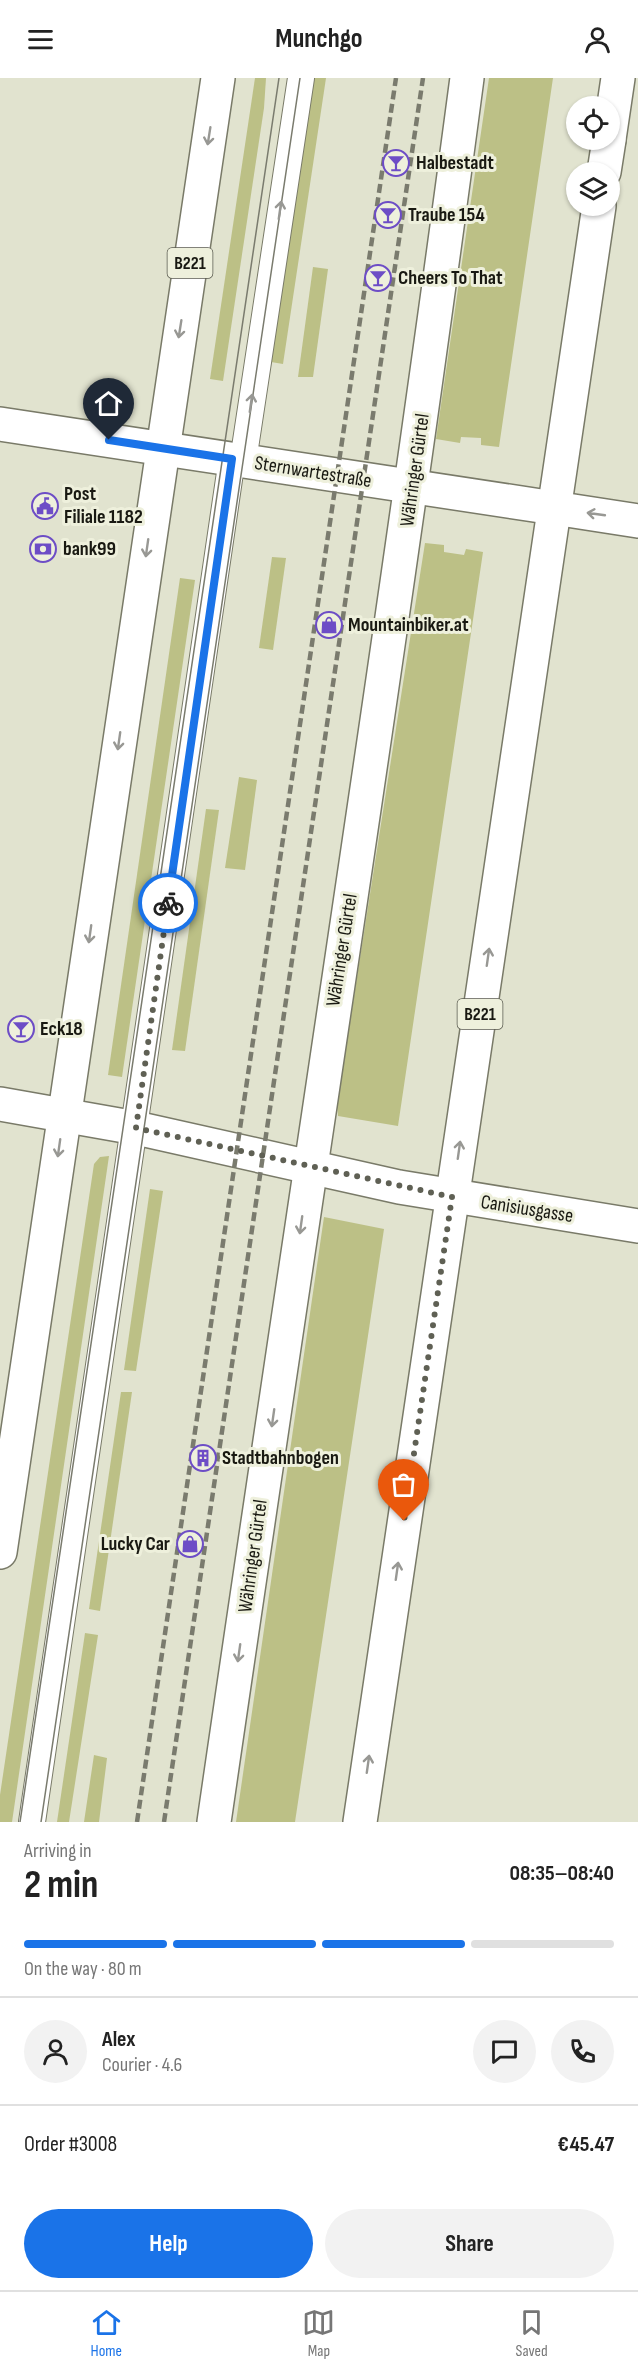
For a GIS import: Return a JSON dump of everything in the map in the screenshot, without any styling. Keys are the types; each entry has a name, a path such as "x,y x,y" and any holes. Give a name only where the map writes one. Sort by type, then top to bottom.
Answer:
{"main road":[{"name":"B221","path":"0,1552 218,78"},
{"name":"Währinger Gürtel","path":"214,1822 309,1167 413,487 467,78"},
{"path":"615,96 618,78"},
{"name":"B221","path":"360,1822 598,216"},
{"name":"Sternwartestraße","path":"0,424 638,521"},
{"name":"Canisiusgasse","path":"0,1104 136,1128 452,1197 638,1226"}],"lane":[{"path":"32,1822 238,460 301,78"}],"green space":[{"path":"255,78 266,78 264,108 223,381 210,379"},
{"path":"312,78 326,78 283,364 271,362 290,214"},
{"path":"489,78 553,78 499,447 481,445 481,438 461,437 460,443 436,439"},
{"path":"313,267 328,269 313,377 298,377"},
{"path":"425,543 444,545 444,552 464,555 466,549 483,552 398,1126 338,1116 337,1105"},
{"path":"272,557 286,558 273,650 259,648"},
{"path":"180,578 195,580 122,1077 108,1075"},
{"path":"239,777 257,780 245,870 225,868"},
{"path":"206,809 219,810 185,1051 172,1050"},
{"path":"109,1156 12,1822 0,1822 0,1795 94,1164 100,1157"},
{"path":"150,1189 163,1191 136,1371 124,1370"},
{"path":"324,1217 384,1229 295,1822 236,1822"},
{"path":"121,1392 132,1392 100,1611 89,1609"},
{"path":"85,1633 98,1635 69,1822 57,1822"},
{"path":"94,1755 107,1758 99,1822 84,1822"}],"tram line":[{"path":"20,1822 279,78"},
{"path":"41,1822 300,78"}],"railway":[{"path":"137,1822 396,78"},
{"path":"164,1822 423,78"}],"way so far":[{"path":"168,903 136,1128 452,1197 404,1521"}],"place":[{"name":"Halbestadt","path":"396,163"},
{"name":"Traube 154","path":"388,215"},
{"name":"Cheers To That","path":"378,278"},
{"name":"Post Filiale 1182","path":"45,506"},
{"name":"bank99","path":"43,549"},
{"name":"Mountainbiker.at","path":"329,625"},
{"name":"Eck18","path":"21,1029"},
{"name":"Stadtbahnbogen","path":"203,1458"},
{"name":"Lucky Car","path":"190,1544"}],"route":[{"path":"109,440 232,459 168,903"}]}
